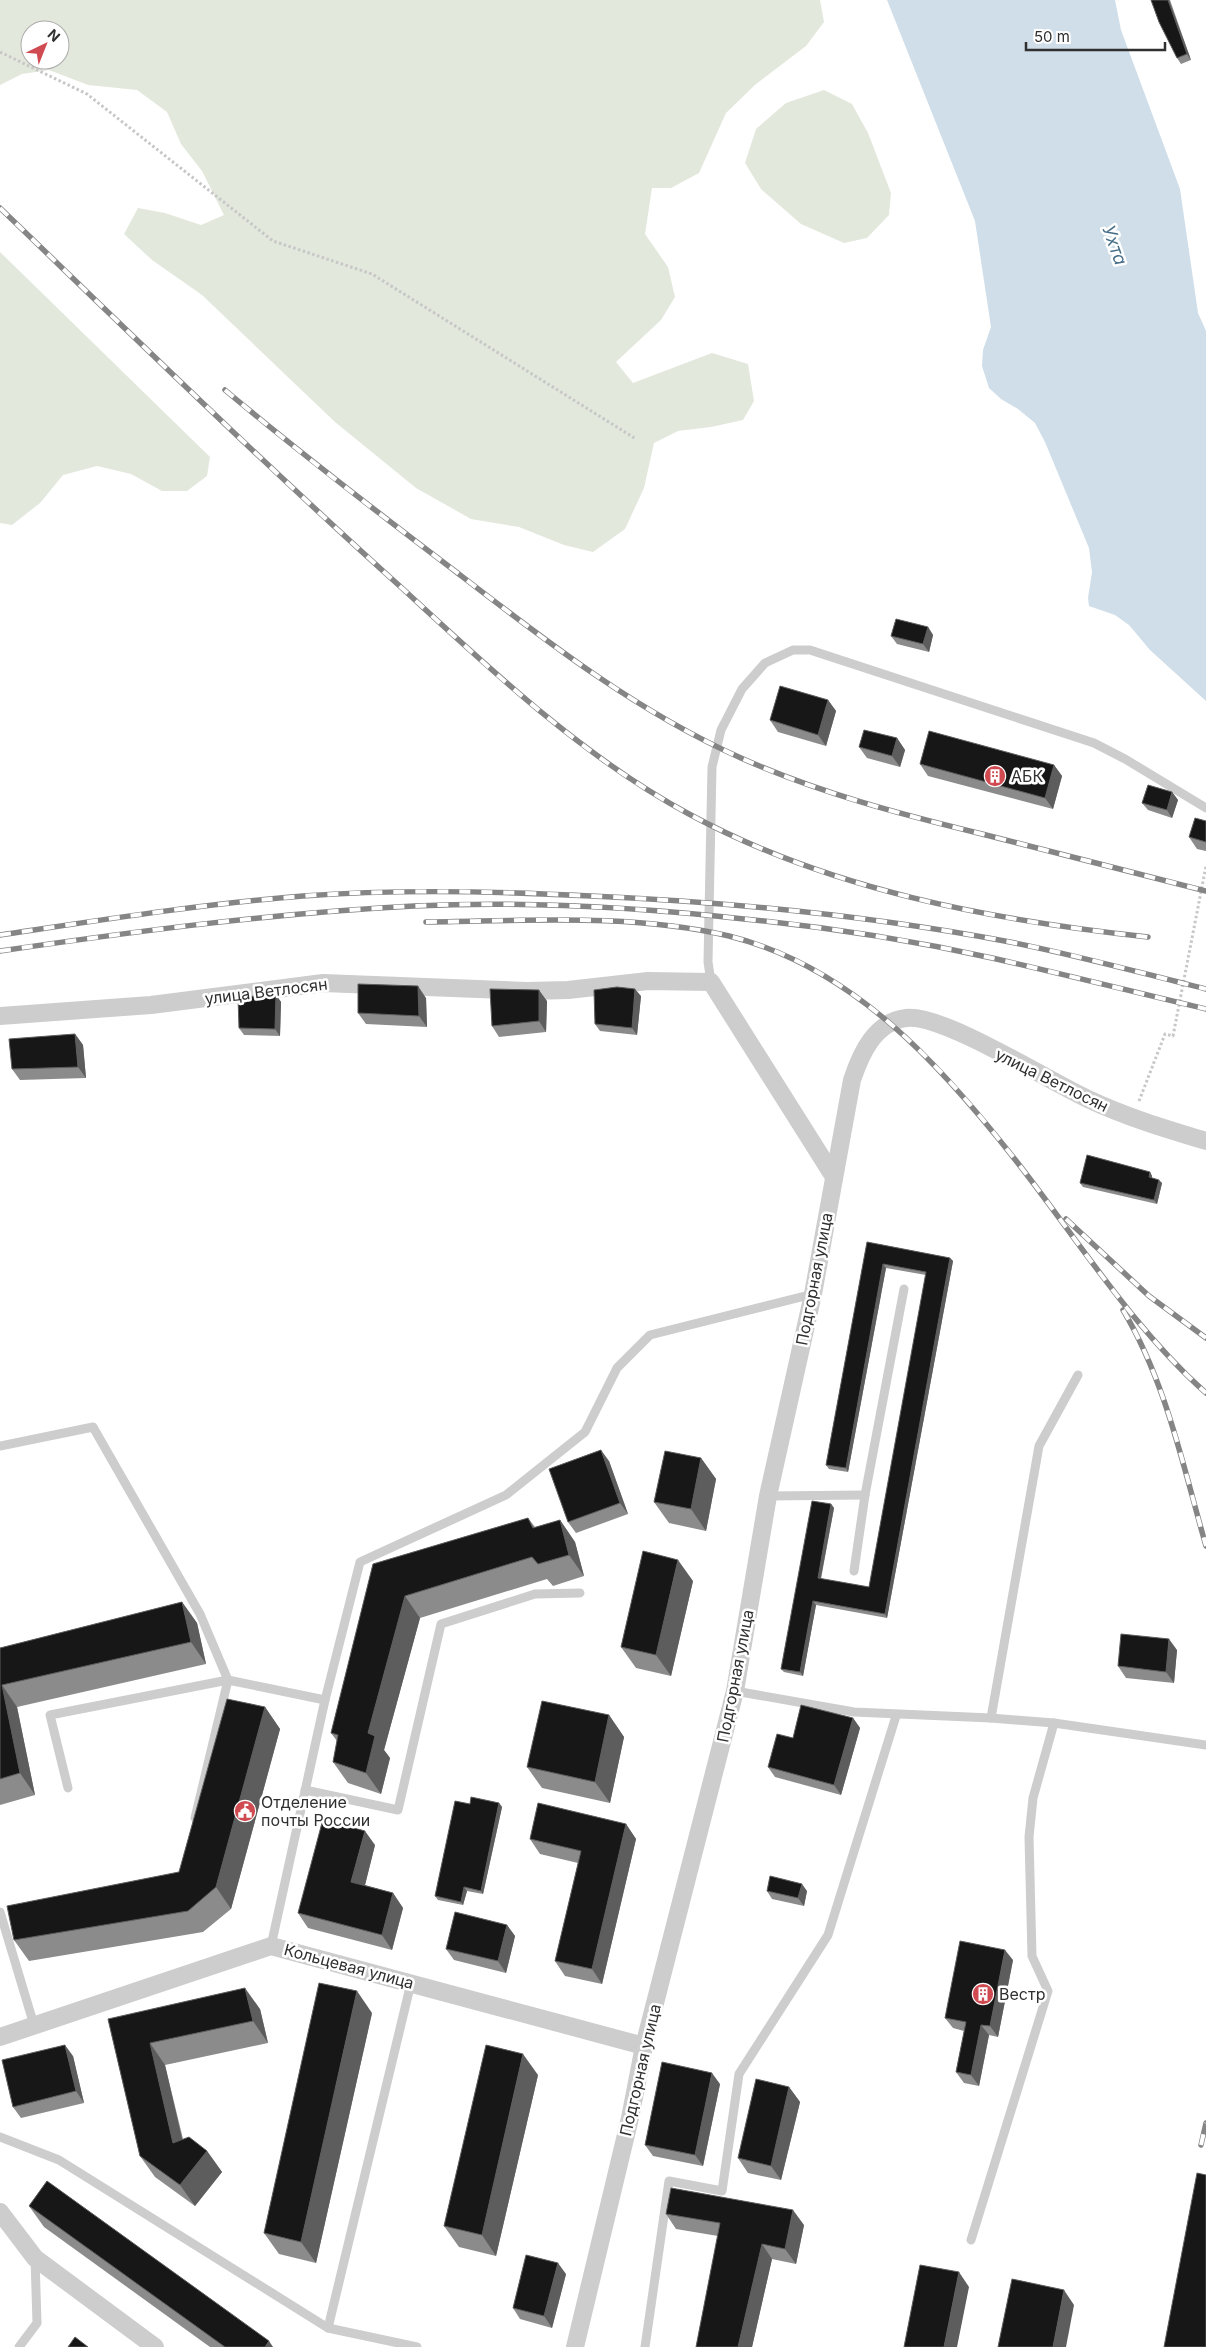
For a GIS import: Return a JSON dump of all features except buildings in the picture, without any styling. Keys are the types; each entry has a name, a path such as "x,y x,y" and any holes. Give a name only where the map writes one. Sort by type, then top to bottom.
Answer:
{"street":[{"name":"улица Ветлосян","path":"0,1016 151,1005 323,983 526,991 568,990 648,981 712,982"},
{"path":"712,982 834,1177"},
{"name":"улица Ветлосян","path":"901,1019 918,1018 939,1023 1089,1100 1132,1118 1206,1141"},
{"name":"Подгорная улица","path":"575,2347 630,2118 644,2046 736,1692 768,1496 813,1294 852,1080 861,1055 874,1036 882,1028 901,1019"},
{"name":"Кольцевая улица","path":"0,2037 271,1946 644,2046"},
{"path":"0,2212 35,2258 155,2347"}],"lane":[{"path":"712,982 708,962 712,767 716,747 731,706 742,689 765,663 793,650 810,650 1094,743 1125,759 1206,808"},
{"path":"854,1571 865,1495 904,1289"},
{"path":"271,1946 325,1700 360,1562 506,1495 584,1432 617,1368 650,1335 813,1294"},
{"path":"991,1718 1039,1446 1078,1375"},
{"path":"0,1446 93,1427 200,1614 228,1680 191,1831"},
{"path":"768,1496 865,1495"},
{"path":"305,1790 398,1810 440,1624 535,1594 580,1593"},
{"path":"68,1788 50,1715 228,1680 325,1700"},
{"path":"736,1692 819,1707 896,1716 991,1718 1054,1723 1206,1745"},
{"path":"646,2347 670,2181 722,2191 739,2074 828,1935 896,1716"},
{"path":"971,2240 1048,1991 1032,1956 1029,1837 1033,1798 1054,1723"},
{"path":"0,1912 34,2025"},
{"path":"328,2328 411,1983"},
{"path":"0,2137 60,2160 328,2328 417,2347"},
{"path":"19,2347 37,2323 35,2258"}],"path":[{"path":"0,52 87,94 273,241 372,274 636,439"},
{"path":"1132,1118 1165,1034 1173,1036 1206,866"}],"shaded area":[{"path":"0,0 820,0 824,22 806,46 756,84 726,113 699,173 671,188 652,188 645,234 668,267 675,297 661,320 616,362 633,383 712,353 748,364 754,401 743,420 711,427 678,431 654,443 644,488 625,529 593,552 564,545 519,527 471,519 416,488 335,422 202,295 152,260 124,234 138,208 165,213 201,225 224,215 202,171 181,144 167,112 137,90 88,85 49,70 22,74 0,85"},
{"path":"824,90 852,104 868,133 891,193 889,215 867,238 844,243 801,224 761,189 745,163 756,129 786,103"},
{"path":"0,252 210,457 207,476 187,491 162,491 131,474 97,466 63,475 40,503 12,525 0,523"}],"water":[{"name":"Ухта","path":"887,0 1115,0 1121,30 1180,189 1198,313 1206,331 1206,701 1150,650 1129,625 1115,615 1089,606 1088,598 1092,572 1089,548 1045,442 1035,423 989,388 982,366 983,350 991,327 975,221"}],"railway":[{"path":"0,208 250,448 504,681 575,739 650,791 689,814 742,840 798,863 854,882 912,898 971,911 1089,930 1148,937"},
{"path":"225,390 368,504 558,649 628,697 702,739 741,758 800,782 860,802 1206,891"},
{"path":"0,935 189,908 303,896 411,892 555,894 749,906 906,925 1035,947 1206,989"},
{"path":"0,951 206,924 310,913 414,906 496,904 579,906 703,915 806,926 930,945 1206,1009"},
{"path":"426,922 578,920 655,924 729,936 774,951 816,971 855,996 891,1024 957,1090 1017,1162 1130,1311 1179,1367 1206,1393"},
{"path":"1066,1219 1149,1296 1206,1338"},
{"path":"1123,1310 1151,1366 1162,1395 1206,1546"},
{"path":"1201,2145 1206,2123"}],"place":[{"name":"АБК","path":"995,776"},
{"name":"Отделение почты России","path":"245,1811"},
{"name":"Вестр","path":"983,1994"}]}
